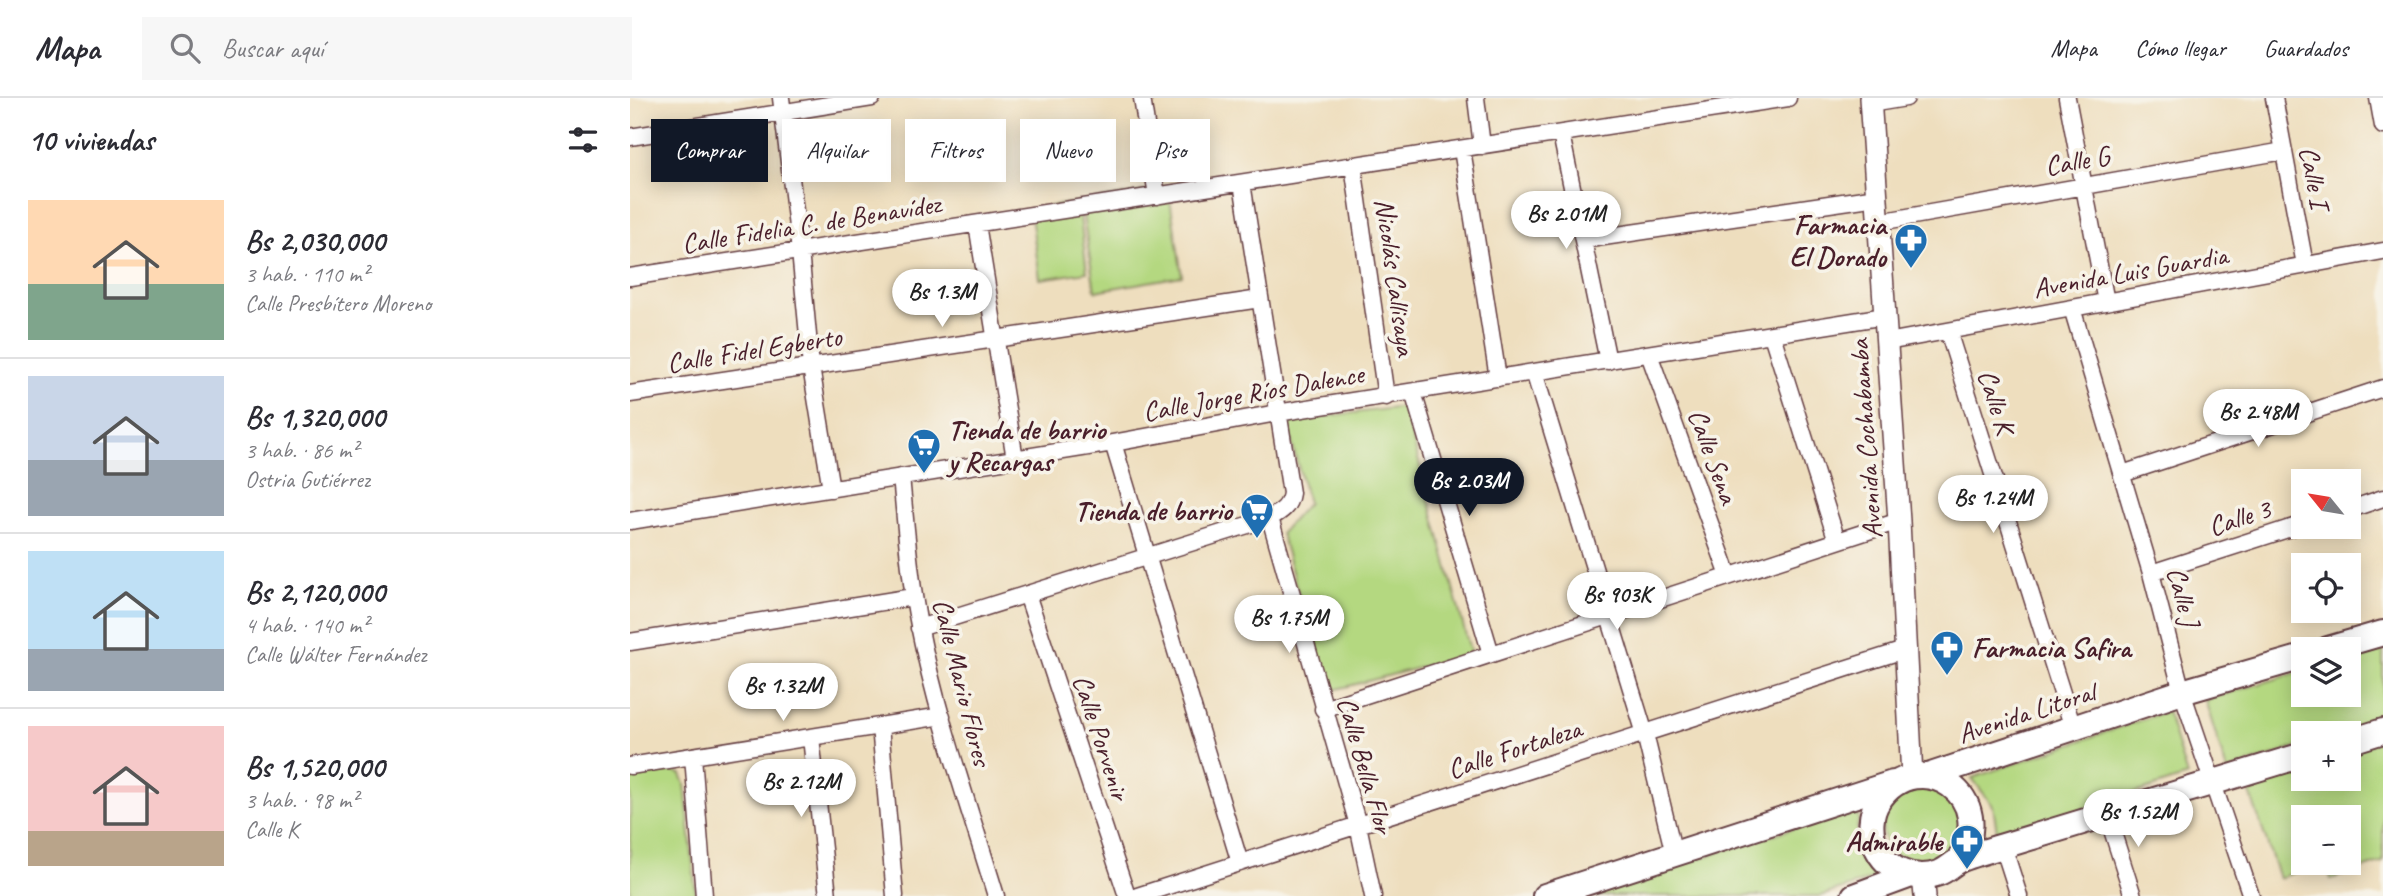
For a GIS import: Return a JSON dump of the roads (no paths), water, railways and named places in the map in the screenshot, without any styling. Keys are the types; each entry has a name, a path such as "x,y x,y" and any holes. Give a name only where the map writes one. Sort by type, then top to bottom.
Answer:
{"main road":[{"name":"Avenida Cochabamba","path":"1870,101 1907,649 1912,778"},
{"path":"2361,639 2383,633"},
{"name":"Avenida Litoral","path":"1545,896 2182,692 2291,660"},
{"path":"2361,738 2383,732"},
{"path":"1854,896 1920,882 1958,861 2003,846 2291,759"},
{"path":"1920,882 1888,864 1880,854 1871,830 1876,805 1885,792 1912,778 1949,785 1966,802 1971,817 1967,848 1958,861"}],"street":[{"path":"630,137 782,105 872,98"},
{"path":"1142,98 1157,196"},
{"path":"1476,98 1482,146"},
{"name":"Calle Fidelia C. de Benavídez","path":"630,278 1788,98"},
{"path":"1870,101 1906,98"},
{"path":"2067,98 2106,302"},
{"name":"Calle I","path":"2274,98 2305,265"},
{"path":"2378,98 2383,126"},
{"path":"782,105 811,367 831,489"},
{"path":"1561,134 1608,361"},
{"path":"1462,149 1498,378"},
{"name":"Calle G","path":"1878,222 2284,151"},
{"name":"Nicolás Callisaya","path":"1353,166 1385,397"},
{"path":"919,628 1270,518 1285,510 1290,503 1291,493 1242,183"},
{"path":"1583,240 1877,197"},
{"path":"977,224 1015,459"},
{"name":"Avenida Luis Guardia","path":"1887,342 2383,251"},
{"name":"Calle Fidel Egberto","path":"630,394 1260,299"},
{"name":"Calle J","path":"2072,308 2151,573 2182,692 2251,896"},
{"name":"Calle Jorge Ríos Dalence","path":"630,521 1113,443 1277,413 1885,316"},
{"name":"Calle K","path":"1948,331 2073,728"},
{"path":"1772,335 1837,541"},
{"name":"Calle Sena","path":"1649,354 1729,576"},
{"path":"1534,372 1645,734 1674,853"},
{"path":"2122,474 2383,388"},
{"path":"1413,392 1491,654"},
{"path":"1113,443 1240,863"},
{"name":"Calle Mario Flores","path":"901,477 919,628 942,716 996,896"},
{"path":"2361,505 2383,498"},
{"name":"Calle Bella Flor","path":"1270,518 1357,825 1373,896"},
{"path":"1323,709 1899,521"},
{"name":"Calle 3","path":"2151,573 2291,528"},
{"name":"Calle Porvenir","path":"1027,594 1127,896"},
{"path":"630,642 914,597"},
{"name":"Calle Fortaleza","path":"1137,896 1907,649"},
{"path":"630,766 942,716"},
{"path":"880,726 895,896"},
{"path":"811,737 828,896"},
{"path":"693,756 704,896"},
{"path":"2107,814 2133,896"},
{"path":"2003,846 2019,896"}],"place":[{"name":"Farmacia El Dorado","path":"1911,270"},
{"name":"Tienda de barrio y Recargas","path":"924,475"},
{"name":"Tienda de barrio","path":"1257,540"},
{"name":"Farmacia Safira","path":"1947,677"},
{"name":"Admirable","path":"1967,871"}]}
